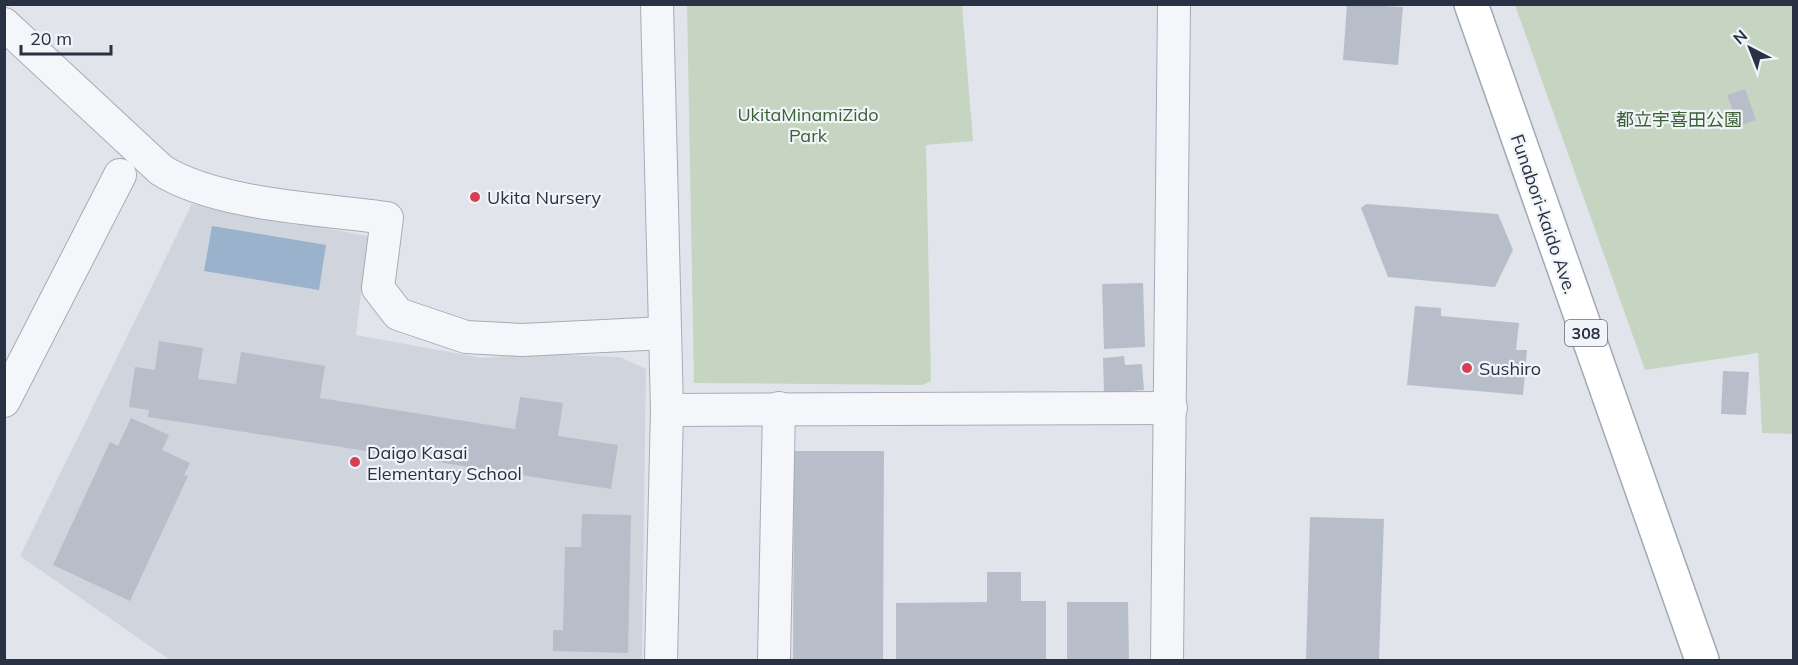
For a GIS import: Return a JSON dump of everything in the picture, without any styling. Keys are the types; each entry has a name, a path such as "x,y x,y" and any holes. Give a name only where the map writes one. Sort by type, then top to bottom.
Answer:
{"main road":[{"name":"Funabori-kaido Ave.","path":"1471,4 1702,660"}],"street":[{"path":"657,4 667,410 661,660"},
{"path":"1167,660 1174,4"},
{"path":"4,24 160,170 182,184 220,195 387,218 378,288 398,314 466,337 522,340 664,333"},
{"path":"4,401 120,175"},
{"path":"774,660 779,408"},
{"path":"667,410 1171,408"}],"shaded area":[{"name":"Daigo Kasai Elementary School","path":"192,204 368,236 356,335 482,358 536,354 620,357 646,369 642,660 170,660 20,556"}],"green space":[{"name":"UkitaMinamiZido Park","path":"687,5 962,5 973,141 926,145 931,381 923,385 694,383"},
{"name":"都立宇喜田公園","path":"1515,5 1793,5 1793,434 1762,433 1758,353 1645,370"}],"water":[{"path":"212,226 326,245 319,290 204,271"}],"building":[{"path":"1347,4 1403,7 1398,65 1343,60"},
{"path":"1745,89 1756,120 1739,126 1727,95"},
{"path":"1366,204 1498,214 1513,250 1495,287 1388,277 1361,208"},
{"path":"1143,283 1145,347 1104,349 1102,284"},
{"name":"Sushiro","path":"1415,306 1441,308 1441,316 1519,323 1516,350 1527,350 1523,395 1407,385"},
{"path":"159,341 203,348 198,379 236,384 241,352 325,366 320,398 515,429 520,397 563,403 558,436 618,445 611,489 148,417 149,410 129,407 135,367 155,370"},
{"path":"1124,356 1125,365 1142,364 1144,390 1104,393 1103,358"},
{"path":"1723,371 1749,372 1746,415 1721,414"},
{"path":"131,418 169,435 162,450 190,463 184,475 188,476 130,601 53,565 110,442 118,446"},
{"path":"794,451 884,451 883,660 793,660"},
{"path":"582,514 631,515 628,653 553,651 553,630 563,630 565,547 581,547"},
{"path":"1310,517 1384,519 1379,660 1306,660"},
{"path":"987,572 1021,572 1021,601 1046,601 1046,660 896,660 896,603 987,602"},
{"path":"1067,602 1128,602 1129,660 1067,660"}],"place":[{"name":"Ukita Nursery","path":"475,197"},
{"name":"Sushiro","path":"1467,368"},
{"name":"Daigo Kasai Elementary School","path":"355,462"}]}
